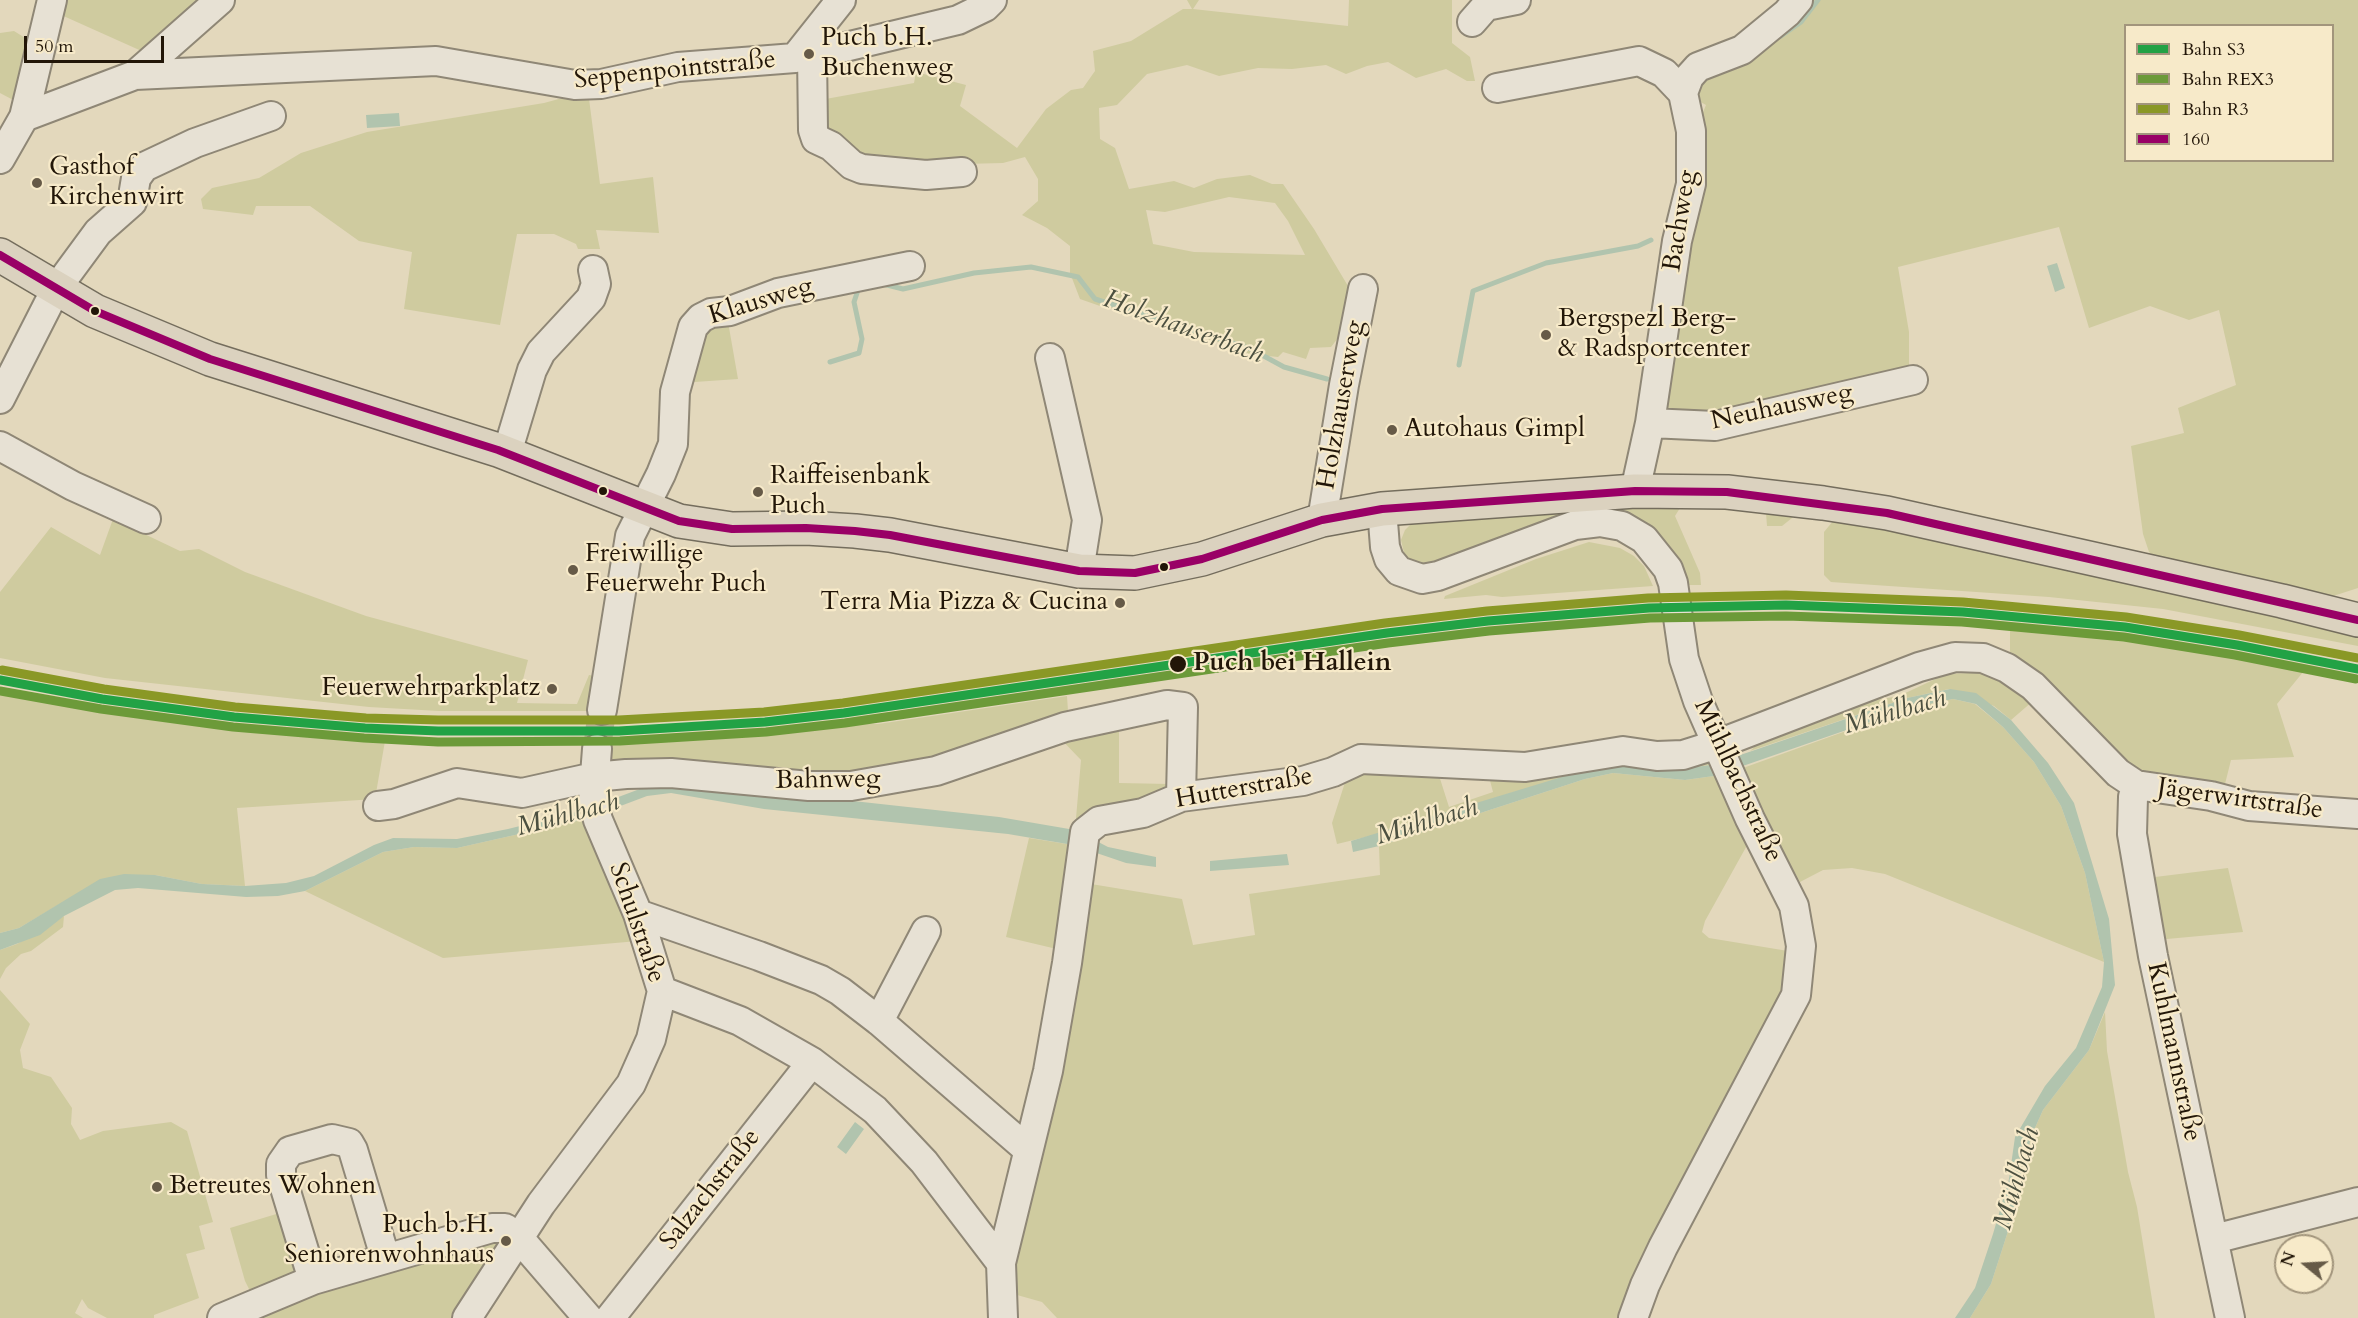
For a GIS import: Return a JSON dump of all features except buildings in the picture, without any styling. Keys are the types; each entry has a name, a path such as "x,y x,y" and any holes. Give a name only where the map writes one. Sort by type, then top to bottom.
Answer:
{"main road":[{"path":"0,255 56,289 126,325 210,359 507,453 679,521 732,530 806,528 890,535 1079,571 1135,573 1162,569 1322,520 1382,509 1635,491 1737,493 1887,513 2358,620"}],"street":[{"path":"0,159 24,117 52,0"},
{"path":"24,117 135,75 220,0"},
{"path":"841,0 803,57 816,139 831,146 852,165 862,169 926,175 963,172"},
{"name":"Seppenpointstraße","path":"135,75 436,61 584,84 601,84 678,67 803,57 958,20 985,7 992,0"},
{"path":"1472,22 1486,6 1516,0"},
{"path":"1497,88 1639,61 1664,73 1683,93 1689,77 1698,68 1742,50 1787,13 1798,0"},
{"name":"Bachweg","path":"1635,491 1650,423 1677,241 1690,184 1691,131 1683,93"},
{"path":"0,399 56,289 98,232 132,202 136,178 144,167 195,143 271,116"},
{"name":"Klausweg","path":"644,506 661,474 673,444 675,392 688,340 701,318 711,313 730,311 778,293 910,266"},
{"path":"507,453 532,370 541,352 591,298 596,284 593,270"},
{"name":"Holzhauserweg","path":"1322,520 1344,385 1363,290"},
{"path":"1050,358 1087,520 1079,571"},
{"name":"Neuhausweg","path":"1650,423 1715,426 1914,380"},
{"path":"0,446 74,486 146,519"},
{"path":"602,710 630,536 644,506"},
{"name":"Mühlbachstraße","path":"1382,509 1385,547 1389,559 1399,571 1422,579 1438,576 1575,525 1600,522 1622,526 1644,539 1668,569 1673,584 1684,659 1698,700 1794,906 1801,946 1796,995 1659,1255 1633,1318"},
{"name":"Jägerwirtstraße","path":"1725,760 1919,667 1955,657 1983,657 2007,668 2033,686 2118,772 2136,784 2211,796 2249,806 2358,814"},
{"name":"Bahnweg","path":"378,806 404,801 457,783 522,793 595,787 671,774 809,786 851,786 936,771 1065,727 1167,705 1183,706 1181,798"},
{"name":"Hutterstraße","path":"1003,1318 1001,1263 1027,1149 1048,1071 1067,963 1083,842 1099,821 1143,813 1181,798 1303,781 1333,772 1361,759 1525,767 1623,751 1658,756 1683,755 1725,760"},
{"name":"Kuhlmannstraße","path":"2136,784 2133,797 2132,834 2153,956 2230,1318"},
{"name":"Schulstraße","path":"467,1318 541,1203 631,1084 650,1046 662,991 595,787"},
{"path":"638,914 821,980 840,991 879,1021 1027,1149"},
{"path":"879,1021 926,931"},
{"path":"662,991 740,1021 812,1062 875,1110 924,1162 1001,1263"},
{"name":"Salzachstraße","path":"610,1318 812,1062"},
{"path":"313,1280 281,1174 280,1164 290,1151 332,1139 349,1143 385,1257"},
{"path":"2214,1239 2358,1202"},
{"path":"222,1318 313,1280 385,1257 492,1228 505,1228 519,1238 588,1318"}],"shaded area":[{"path":"62,0 209,0 146,53 59,14"},
{"path":"1187,0 1199,0 1193,9 1348,26 1349,0 1452,0 1452,43 1470,57 1475,81 1467,81 1446,69 1416,78 1388,62 1367,66 1346,74 1326,65 1292,69 1258,68 1219,76 1187,65 1147,74 1117,105 1099,108 1100,139 1115,148 1129,189 1174,181 1194,188 1217,179 1250,175 1272,184 1283,184 1314,229 1348,286 1352,303 1349,324 1331,347 1310,348 1306,359 1283,352 1278,357 1249,354 1225,344 1171,329 1135,313 1100,306 1080,299 1070,273 1070,246 1047,228 1022,215 1038,201 1038,179 1025,157 1003,163 884,166 825,138 820,100 914,83 916,72 966,85 960,106 1017,148 1046,109 1071,90 1083,88 1095,71 1093,51 1131,41 1183,9 1192,9","holes":["1229,197 1275,203 1288,221 1305,255 1194,252 1153,244 1146,210 1165,212"]},
{"path":"1813,0 2358,0 2358,588 2327,598 2158,560 2149,552 2143,534 2131,446 2184,433 2178,408 2236,385 2219,310 2189,320 2150,306 2089,328 2059,227 1898,267 1909,332 1909,375 1776,408 1658,416 1697,127 1706,105 1692,97 1698,81"},
{"path":"14,31 30,41 17,102 0,93 0,33"},
{"path":"588,91 600,184 653,177 659,233 596,230 600,249 578,249 576,244 554,234 517,234 500,325 404,309 412,252 359,241 310,206 256,206 253,215 203,209 201,199 212,188 259,178 301,153 367,132 544,103"},
{"path":"727,316 738,379 680,383 695,331"},
{"path":"1586,504 1684,507 1680,508 1675,516 1700,573 1701,585 1686,585 1630,519 1441,564 1422,566 1410,562 1404,553 1401,540 1405,530 1415,520"},
{"path":"1700,507 1802,510 1782,526 1767,526 1766,513"},
{"path":"1838,515 2358,629 2358,646 2163,609 2049,597 1831,582 1824,575 1824,532"},
{"path":"113,519 180,551 199,549 245,572 366,616 528,660 517,703 577,704 589,675 595,676 589,711 439,711 369,707 105,678 0,658 0,592 51,527 100,555"},
{"path":"1589,542 1620,548 1634,556 1644,566 1653,586 1444,599 1445,596 1536,559"},
{"path":"2010,627 2173,644 2308,666 2277,704 2294,757 2231,760 2223,792 2150,778 2109,757 2010,657"},
{"path":"1993,672 2033,701 2011,720 1994,706 1949,689 1907,698 1750,751 1765,737 1817,723 1858,703 1899,696 1946,674"},
{"path":"0,692 197,724 385,741 375,799 237,808 245,886 202,884 155,875 58,905 19,928 0,933"},
{"path":"1067,696 1068,711 1080,713 891,777 607,769 605,742 855,723 878,724"},
{"path":"1953,699 1975,704 2003,727 2034,762 2061,806 2085,873 2104,962 1885,874 1852,868 1823,870 1800,882 1766,820 1743,768 1910,708"},
{"path":"1119,719 1119,783 1169,784 1171,789 1075,830 1081,760 1056,734"},
{"path":"1708,760 1711,765 1670,770 1621,765 1514,792 1383,833 1337,844 1332,823 1348,773 1436,766 1449,807 1493,792 1487,769"},
{"path":"1613,773 1685,780 1714,776 1750,840 1705,921 1702,932 1709,938 1788,951 1788,970 1770,1030 1630,1283 1620,1318 1057,1318 1042,1302 1010,1293 1010,1259 1091,884 1182,899 1193,945 1255,935 1249,894 1380,875 1379,846 1585,779"},
{"path":"586,819 638,941 443,958 305,891 383,852 414,847 457,848"},
{"path":"1029,838 1073,845 1061,950 1006,937"},
{"path":"2228,868 2243,932 2156,940 2147,878"},
{"path":"64,916 63,927 31,951 21,954 6,968 0,979 0,950 17,944"},
{"path":"0,990 30,1024 20,1050 23,1068 51,1077 72,1108 71,1124 80,1140 103,1131 171,1122 187,1131 213,1222 199,1226 205,1249 186,1254 199,1298 154,1315 154,1318 107,1318 88,1308 82,1299 75,1313 83,1318 0,1318"},
{"path":"2105,1012 2107,1051 2128,1172 2137,1207 2155,1318 1970,1318 1991,1284 2011,1222 2031,1137 2043,1110 2089,1050"},
{"path":"283,1212 297,1272 257,1292 249,1289 230,1228"},
{"path":"496,1238 500,1243 459,1318 253,1318 321,1284"}],"water":[{"path":"399,113 400,126 367,128 366,115"},
{"path":"2057,263 2065,288 2055,292 2047,266"},
{"name":"Mühlbach","path":"1950,689 1976,693 2011,720 2048,763 2074,803 2109,919 2115,985 2089,1050 2043,1110 2031,1137 2011,1222 1991,1284 1970,1318 1955,1318 1975,1288 1993,1234 2009,1179 2015,1137 2045,1086 2076,1048 2102,987 2104,962 2085,873 2061,806 2034,762 2003,727 1976,704 1953,699 1910,708 1714,776 1685,780 1613,773 1585,779 1379,846 1353,852 1351,841 1598,766 1621,765 1670,770 1711,765 1907,698"},
{"name":"Mühlbach","path":"671,781 999,817 1075,830 1108,847 1156,857 1156,867 1126,863 1073,845 1008,834 764,809 671,793 647,796 586,819 457,848 414,847 383,852 305,891 278,896 246,897 138,888 115,890 64,916 40,935 0,950 0,933 19,928 100,879 124,874 155,875 202,884 245,886 286,883 314,876 374,845 393,838 457,839 508,829 584,810 645,787"},
{"path":"1287,854 1289,865 1210,871 1210,861"},
{"path":"855,1122 864,1129 846,1154 837,1147"}],"waterway":[{"name":"Holzhauserbach","path":"1781,36 1801,22 1818,0"},
{"name":"Holzhauserbach","path":"1459,365 1473,291 1546,263 1638,246 1651,240"},
{"name":"Holzhauserbach","path":"883,284 903,289 974,273 1031,267 1078,277 1095,299 1251,349 1284,367 1327,379"},
{"name":"Holzhauserbach","path":"830,362 859,353 862,339 854,302 859,287"}],"tunnel":[{"path":"597,749 602,710"}],"rail line":[{"name":"R3","path":"2,670 104,689 235,707 366,718 619,720 764,712 843,703 1385,623 1487,611 1648,598 1786,595 1963,602 2126,617 2239,635 2358,658"},
{"name":"S3","path":"0,680 102,699 234,717 365,728 438,731 619,731 765,722 844,713 1387,633 1488,621 1649,608 1786,605 1963,612 2125,627 2237,645 2358,669"},
{"name":"REX3","path":"0,691 101,709 233,727 364,738 438,742 620,741 766,732 845,723 1388,643 1489,631 1650,618 1786,616 1962,622 2124,637 2235,655 2356,679"}],"transit line":[{"name":"160","path":"0,255 95,311 210,359 498,450 679,521 732,529 806,528 855,531 890,535 1079,571 1135,573 1202,559 1322,520 1382,509 1635,491 1727,492 1887,513 2358,620"}],"place":[{"name":"Puch b.H. Buchenweg","path":"809,54"},
{"name":"Gasthof Kirchenwirt","path":"37,183"},
{"name":"Bergspezl Berg- & Radsportcenter","path":"1546,335"},
{"name":"Autohaus Gimpl","path":"1392,430"},
{"name":"Raiffeisenbank Puch","path":"758,492"},
{"name":"Freiwillige Feuerwehr Puch","path":"573,570"},
{"name":"Terra Mia Pizza & Cucina","path":"1120,603"},
{"name":"Puch bei Hallein","path":"1178,664"},
{"name":"Feuerwehrparkplatz","path":"552,689"},
{"name":"Betreutes Wohnen","path":"157,1187"},
{"name":"Puch b.H. Seniorenwohnhaus","path":"506,1241"}]}
